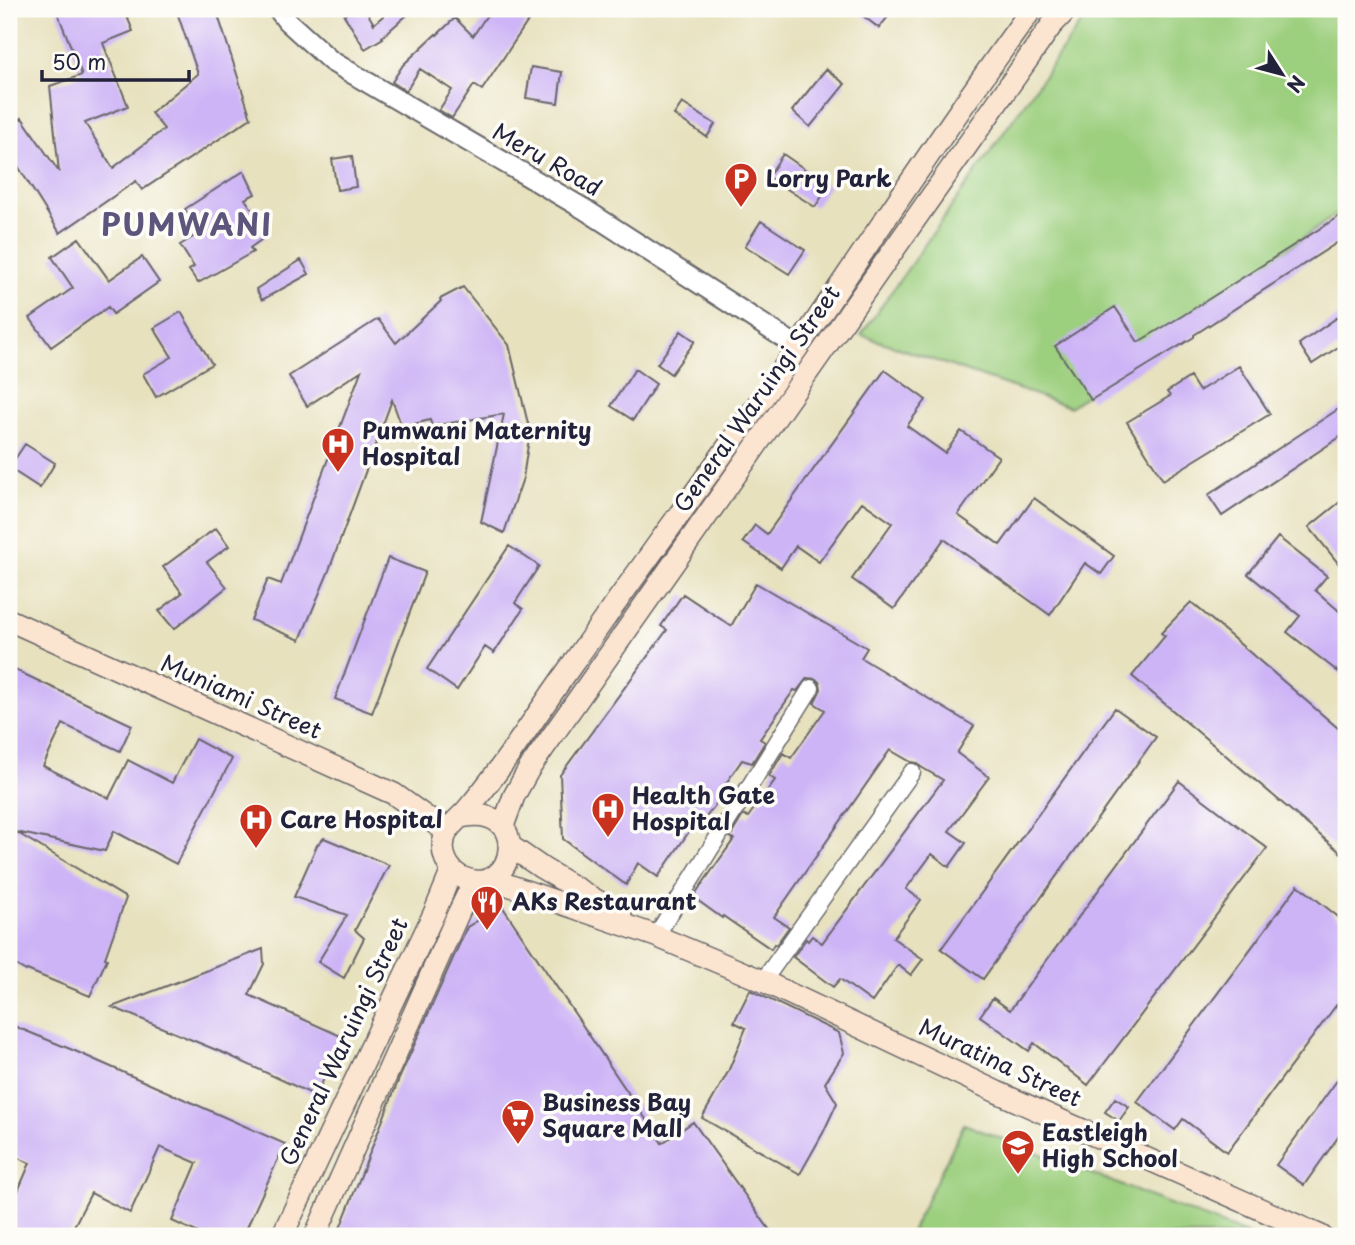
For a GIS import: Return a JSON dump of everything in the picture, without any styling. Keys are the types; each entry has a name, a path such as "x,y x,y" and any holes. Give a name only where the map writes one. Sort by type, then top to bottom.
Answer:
{"main road":[{"name":"General Waruingi Street","path":"454,825 489,784 798,347 992,63 1032,9"},
{"name":"General Waruingi Street","path":"506,836 514,796 529,769 1051,26 1067,9"},
{"name":"Muniami Street","path":"9,620 394,794 454,825"},
{"path":"315,1236 458,914 483,880 503,867 509,857 506,836 494,819 473,814 454,825 443,842 443,853 447,864 464,879 483,880"},
{"name":"Muratina Street","path":"506,836 542,869 656,936"},
{"name":"General Waruingi Street","path":"282,1236 452,870"},
{"name":"Muratina Street","path":"483,880 656,936 763,981 997,1092 1321,1236"}],"street":[{"name":"Meru Road","path":"278,9 287,21 331,61 584,209 798,347"},
{"path":"656,936 811,688"},
{"path":"763,981 912,772"}],"green space":[{"path":"1091,9 1346,9 1346,207 1070,407 861,335"},
{"name":"Eastleigh High School","path":"964,1124 1249,1235 1251,1236 909,1236"}],"building":[{"path":"56,9 124,9 133,31 103,43 128,106 85,123 113,168 164,129 151,113 198,74 176,9 216,9 251,118 142,190 136,181 60,233 9,152 9,127 22,118 59,172 50,86 82,75"},
{"path":"353,9 365,9 374,24 391,9 414,9 383,38 365,49 344,15"},
{"path":"491,9 536,9 482,90 474,85 452,118 439,110 452,90 420,69 406,91 392,82 403,65 455,18 473,36"},
{"path":"854,9 894,9 879,28"},
{"path":"531,67 562,72 558,103 526,98"},
{"path":"826,69 845,84 810,127 792,111"},
{"path":"682,103 715,124 707,137 674,115"},
{"path":"783,154 829,186 815,207 768,177"},
{"path":"352,156 356,187 337,190 332,159"},
{"path":"244,171 255,194 245,199 269,234 250,248 253,252 198,283 189,270 194,267 180,245 198,234 185,209"},
{"path":"1346,212 1346,237 1194,337 1091,400 1055,346 1115,307 1138,342"},
{"path":"761,221 805,250 789,274 745,246"},
{"path":"79,238 109,280 142,257 159,282 113,314 108,307 51,347 30,318 73,288 52,257"},
{"path":"301,260 309,274 262,300 256,289"},
{"path":"463,287 509,345 530,432 523,478 504,533 481,522 504,414 432,426 430,420 402,427 392,400 328,573 300,640 251,620 268,579 281,584 361,371 307,406 289,376 378,319 396,343 441,301 440,299"},
{"path":"181,312 212,364 156,397 143,374 172,357 154,328"},
{"path":"1338,317 1346,329 1346,342 1312,364 1299,344"},
{"path":"681,331 695,341 671,374 657,364"},
{"path":"1239,366 1270,414 1163,480 1127,422 1170,396 1167,392 1190,377 1199,391"},
{"path":"635,369 656,384 633,420 611,406"},
{"path":"885,370 926,400 907,426 945,453 961,431 999,457 958,515 1000,545 1034,498 1114,556 1101,574 1085,563 1050,615 944,539 894,609 852,579 892,523 862,502 819,562 796,546 781,568 743,542 755,525 767,534"},
{"path":"1346,404 1346,433 1222,516 1208,495"},
{"path":"25,444 55,463 40,488 9,468"},
{"path":"1346,497 1346,573 1309,527"},
{"path":"216,528 229,546 207,562 227,587 174,629 159,611 182,593 163,567"},
{"path":"1278,537 1327,576 1315,590 1346,617 1346,678 1287,632 1300,616 1248,574"},
{"path":"509,546 539,566 515,603 523,609 494,653 485,647 457,690 427,669"},
{"path":"388,558 425,572 372,713 335,699"},
{"path":"756,583 867,648 861,658 974,726 957,753 989,777 949,831 966,843 949,867 932,854 906,889 921,900 893,938 923,959 911,975 898,965 872,1002 840,979 833,987 793,957 806,939 808,941 812,936 822,943 943,780 917,763 890,750 774,917 789,927 771,949 693,897 734,839 730,837 742,817 748,817 775,780 769,776 783,753 791,758 825,710 814,703 821,689 816,679 807,678 797,691 794,690 760,739 765,742 752,763 742,760 718,795 721,797 704,820 699,817 658,877 638,863 626,885 563,839 560,775 667,630 661,626 683,594 731,626"},
{"path":"1191,602 1346,735 1346,857 1132,676 1165,636 1161,633"},
{"path":"9,667 132,725 120,751 63,724 43,766 109,798 128,760 172,783 195,739 232,759 176,864 114,831 105,851 16,832 126,898 105,958 107,959 90,996 26,971 9,961"},
{"path":"1115,708 1156,737 983,979 941,949"},
{"path":"1179,781 1267,848 1088,1085 1034,1043 1029,1051 980,1016 993,998 1010,1010"},
{"path":"324,838 389,865 355,930 364,938 344,978 318,962 347,915 294,897 317,845"},
{"path":"1298,885 1346,923 1346,992 1227,1152 1183,1119 1175,1130 1137,1102"},
{"name":"Business Bay Square Mall","path":"502,906 662,1143 693,1122 774,1236 337,1236 399,1079 467,927"},
{"path":"263,949 264,964 249,995 343,1037 316,1096 226,1054 112,1007"},
{"path":"750,990 839,1033 844,1053 825,1083 837,1103 800,1174 702,1118 728,1072 746,1028 734,1022"},
{"path":"9,1024 285,1144 243,1236 205,1236 172,1221 197,1163 160,1147 130,1213 91,1193 69,1236 9,1236 9,1212 30,1163 9,1154"},
{"path":"1346,1068 1346,1126 1304,1185 1276,1165"},
{"path":"1115,1098 1129,1107 1119,1121 1105,1112"}],"place":[{"name":"Lorry Park","path":"741,209"},
{"name":"Pumwani Maternity Hospital","path":"338,474"},
{"name":"Health Gate Hospital","path":"608,839"},
{"name":"Care Hospital","path":"256,850"},
{"name":"AKs Restaurant","path":"487,932"},
{"name":"Business Bay Square Mall","path":"518,1146"},
{"name":"Eastleigh High School","path":"1018,1176"}],"district":[{"name":"PUMWANI","path":"187,226"}]}
